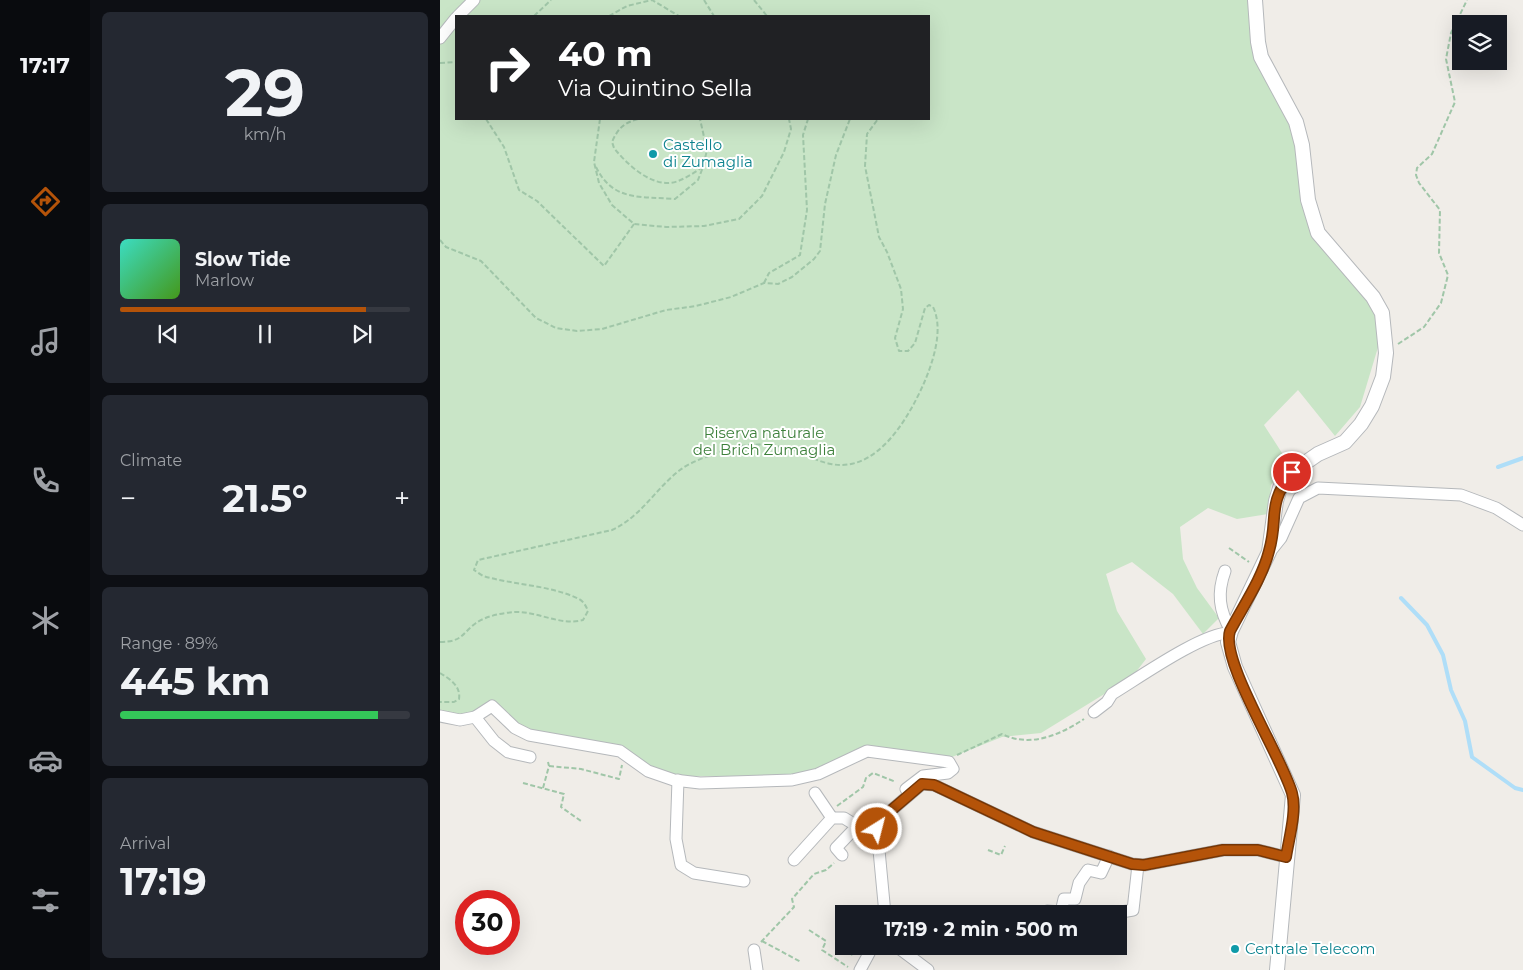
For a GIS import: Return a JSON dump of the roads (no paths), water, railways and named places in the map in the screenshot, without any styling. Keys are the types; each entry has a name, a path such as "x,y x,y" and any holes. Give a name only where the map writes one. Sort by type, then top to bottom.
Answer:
{"street":[{"path":"459,15 474,0"},
{"path":"1255,0 1261,57 1296,122 1302,145 1308,200 1318,233 1373,297 1382,313 1386,352 1382,376 1375,399 1361,424 1345,442 1318,454 1292,472 1280,488 1276,500 1269,553"},
{"path":"440,38 455,19"},
{"path":"1277,970 1293,795 1236,667 1228,642 1230,632 1269,553 1281,538 1299,498 1318,488 1461,495 1496,508 1523,525"},
{"path":"1225,571 1218,589 1225,622 1230,632"},
{"path":"1094,712 1107,702 1112,694 1158,665 1202,642 1222,633 1230,632"},
{"path":"440,716 460,720 475,717 492,706 515,728 529,735 624,753 648,771 678,780 700,782 792,780 818,774 867,751 949,762 953,769 948,773 922,776 881,819 877,829 884,905"},
{"path":"475,717 494,741 508,752 530,757"},
{"path":"678,780 676,839 682,865 694,874 744,881"},
{"path":"908,791 922,784 934,785 1033,832 1138,864 1223,850 1258,850 1286,857"},
{"path":"815,793 832,818"},
{"path":"794,860 832,818 844,818 857,826"},
{"path":"842,855 836,848 861,822 877,829"},
{"path":"1063,905 1064,899 1075,900 1079,883 1088,870 1101,873 1108,856"},
{"path":"1127,911 1133,910 1138,864"},
{"path":"754,950 757,970"},
{"path":"862,966 868,955"},
{"path":"908,955 928,970"}],"waterway":[{"path":"1498,467 1523,458"},
{"path":"1401,598 1427,625 1443,655 1451,690 1465,721 1472,757 1515,788 1523,790"}],"place":[{"name":"Castello di Zumaglia","path":"653,154"},
{"name":"Centrale Telecom","path":"1235,949"}],"park label":[{"name":"Riserva naturale del Brich Zumaglia","path":"764,442"}]}
